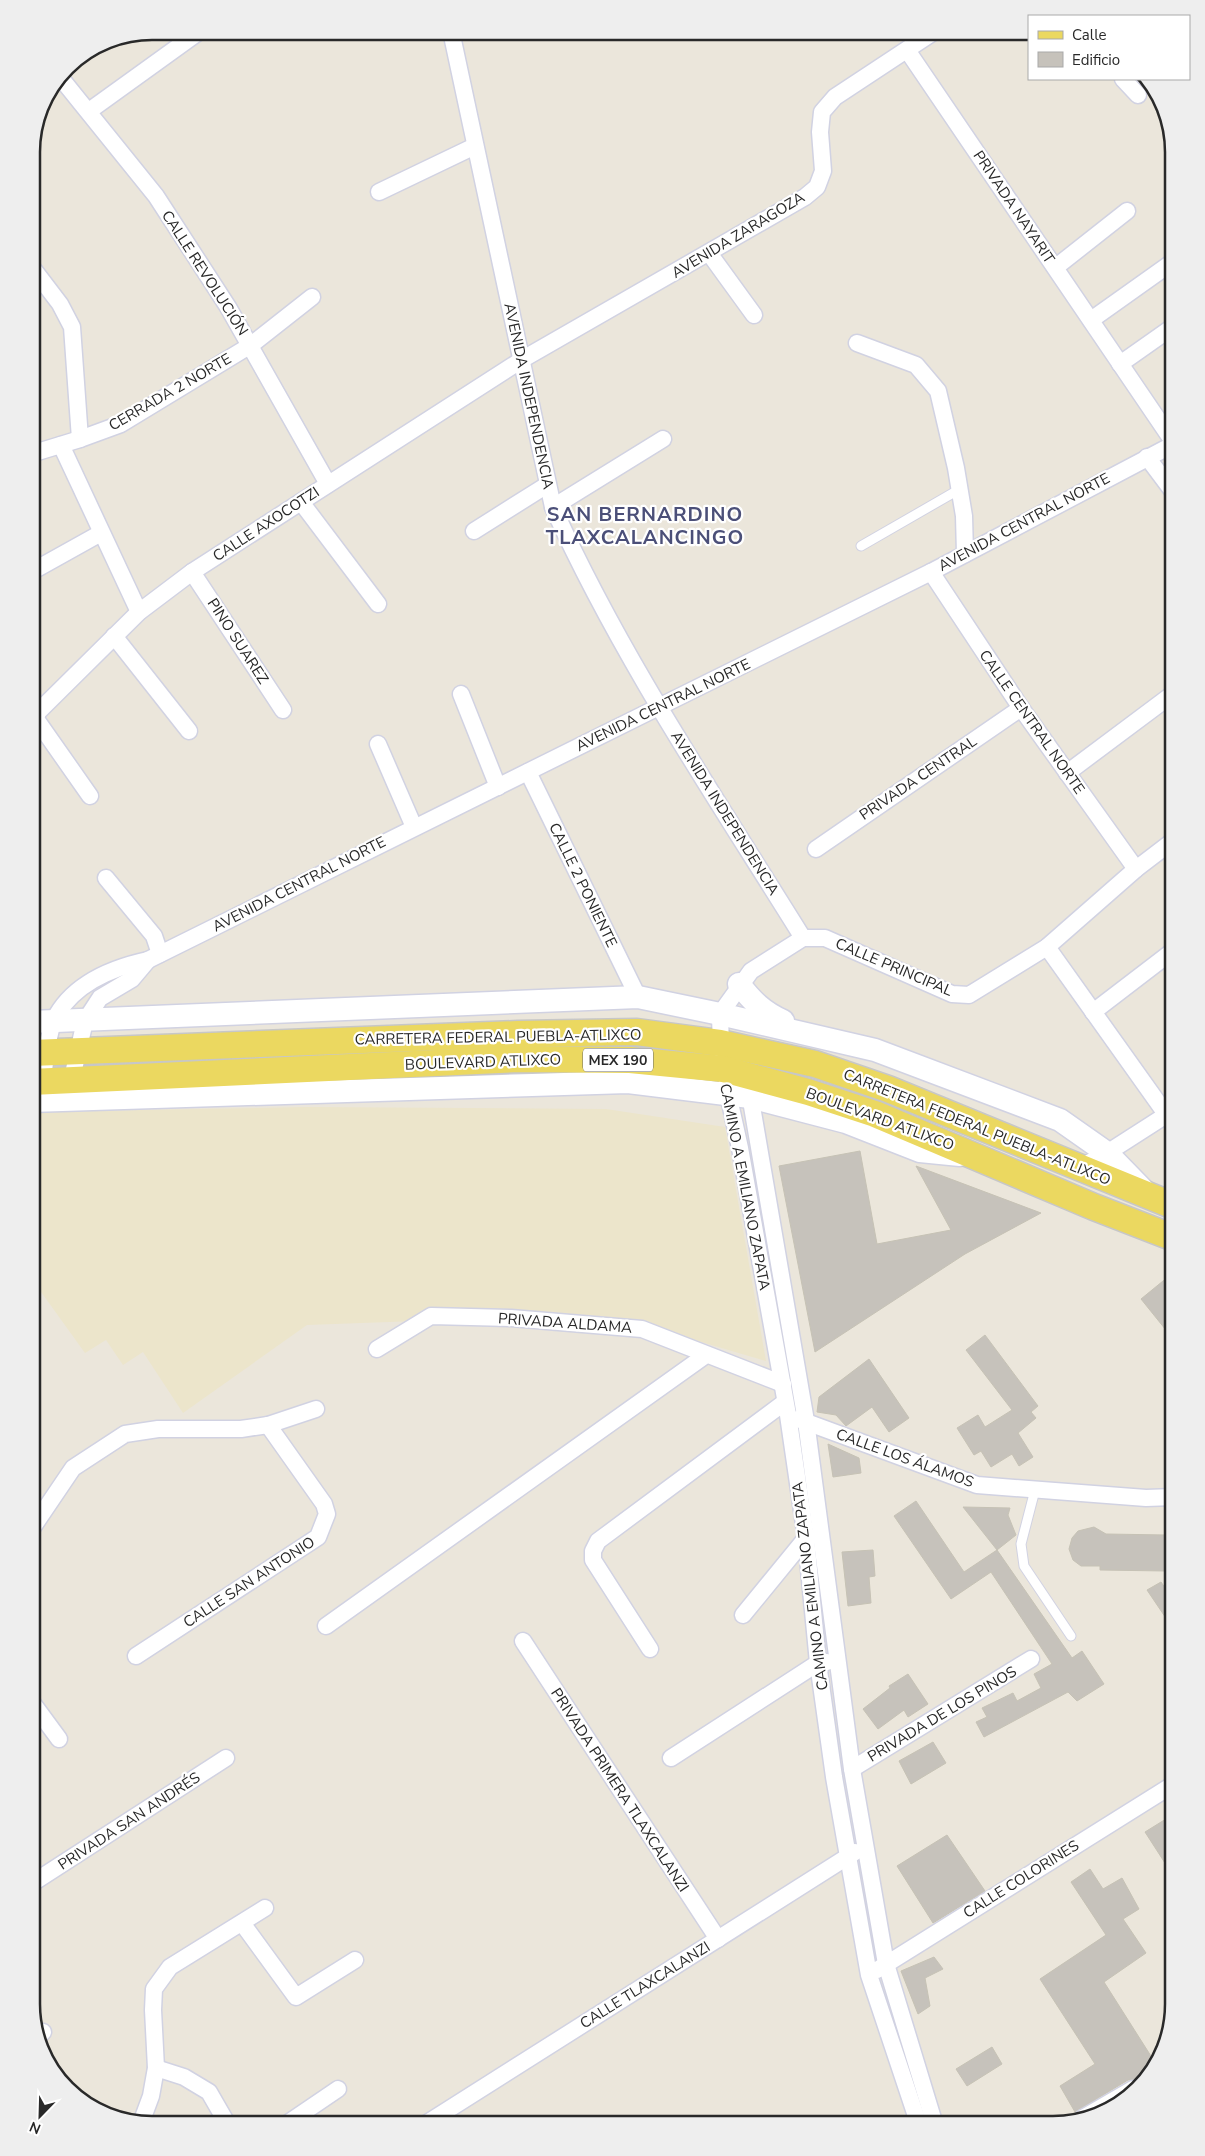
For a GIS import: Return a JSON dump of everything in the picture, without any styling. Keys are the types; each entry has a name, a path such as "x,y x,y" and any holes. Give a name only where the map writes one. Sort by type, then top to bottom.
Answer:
{"main road":[{"name":"CARRETERA FEDERAL PUEBLA-ATLIXCO","path":"40,1053 518,1034 637,1032 732,1045 815,1064 888,1089 1165,1202"},
{"name":"BOULEVARD ATLIXCO","path":"40,1092 519,1059 630,1060 737,1084 808,1092 875,1114 1094,1207 1165,1235"}],"street":[{"path":"89,112 188,40"},
{"name":"AVENIDA INDEPENDENCIA","path":"453,40 523,360 547,485 554,507 575,556 659,706 803,938"},
{"name":"AVENIDA ZARAGOZA","path":"523,360 805,197 817,186 823,171 820,132 822,112 835,98 923,40"},
{"name":"PRIVADA NAYARIT","path":"907,50 1056,267 1165,431"},
{"path":"1124,80 1138,95"},
{"name":"CALLE REVOLUCIÓN","path":"65,83 156,196 251,345 328,484"},
{"path":"379,192 475,146"},
{"path":"1056,267 1127,211"},
{"path":"709,253 754,315"},
{"path":"1091,320 1165,267"},
{"path":"40,278 60,304 72,327 80,440"},
{"name":"CERRADA 2 NORTE","path":"40,452 80,440 121,424 251,345 312,297"},
{"path":"1120,364 1165,332"},
{"path":"857,343 916,365 938,391 960,489 964,516 965,554"},
{"name":"CALLE AXOCOTZI","path":"40,710 139,612 192,572 523,360"},
{"path":"554,507 663,439"},
{"path":"61,445 139,612"},
{"name":"AVENIDA CENTRAL NORTE","path":"40,1051 67,1001 88,982 120,966 154,957 498,787 931,572 1165,448"},
{"path":"1147,456 1165,481"},
{"path":"474,531 547,485"},
{"path":"301,502 378,604"},
{"path":"40,567 101,533"},
{"name":"PINO SUAREZ","path":"192,572 283,710"},
{"name":"CALLE CENTRAL NORTE","path":"931,572 1021,708 1136,869"},
{"path":"114,636 189,731"},
{"path":"461,694 498,787"},
{"path":"1067,773 1165,700"},
{"name":"PRIVADA CENTRAL","path":"816,849 1021,708"},
{"name":"CALLE AXOCOTZI","path":"40,725 90,796"},
{"path":"378,744 414,827"},
{"name":"CALLE 2 PONIENTE","path":"528,772 638,997"},
{"name":"CALLE PRINCIPAL","path":"803,938 825,938 952,994 969,995 1047,947 1136,869 1165,847"},
{"path":"106,878 154,936 154,957"},
{"path":"732,1045 730,1016 737,990 751,971 803,938"},
{"path":"1047,947 1093,1012 1165,1106"},
{"name":"AVENIDA CENTRAL NORTE","path":"70,1090 85,1021 100,998 132,978 154,957"},
{"path":"1093,1012 1165,957"},
{"path":"737,990 766,1014 808,1034"},
{"path":"40,1022 638,997 730,1016 875,1050 1060,1120 1106,1154 1149,1196"},
{"path":"730,1016 732,1045"},
{"name":"CAMINO A EMILIANO ZAPATA","path":"732,1045 737,1084 806,1421 836,1661 852,1769 886,1964 933,2116"},
{"name":"CAMINO A EMILIANO ZAPATA","path":"732,1045 737,1084 740,1148 782,1384 806,1538 818,1663 847,1856 869,1975 916,2116"},
{"path":"1079,1168 1106,1154 1165,1115"},
{"name":"PRIVADA ALDAMA","path":"377,1349 431,1316 511,1318 642,1329 782,1384"},
{"path":"326,1626 706,1355"},
{"path":"40,1516 60,1484 73,1468 125,1434 158,1429 241,1429 268,1425 316,1408"},
{"path":"650,1649 593,1560 593,1550 598,1541 786,1409"},
{"name":"CALLE LOS ÁLAMOS","path":"786,1409 806,1421 977,1485 1146,1498 1165,1497"},
{"name":"CALLE SAN ANTONIO","path":"136,1656 318,1537 327,1514 324,1504 268,1425"},
{"path":"743,1615 806,1538"},
{"name":"PRIVADA PRIMERA TLAXCALANZI","path":"522,1641 718,1939"},
{"name":"PRIVADA DE LOS PINOS","path":"852,1769 1031,1659"},
{"path":"671,1758 818,1663 836,1661"},
{"path":"40,1713 59,1739"},
{"name":"PRIVADA SAN ANDRÉS","path":"40,1878 226,1758"},
{"name":"CALLE COLORINES","path":"869,1975 1165,1790"},
{"name":"CALLE TLAXCALANZI","path":"438,2116 847,1856 866,1846"},
{"path":"143,2116 151,2096 156,2068 152,2010 154,1989 170,1967 265,1908"},
{"path":"242,1923 296,1997 354,1960"},
{"path":"156,2068 184,2077 209,2092 223,2116"},
{"path":"297,2116 338,2089"}],"lane":[{"path":"861,546 960,489"},
{"path":"1035,1490 1021,1544 1024,1566 1071,1636"}],"shaded area":[{"path":"306,1107 606,1109 725,1127 766,1361 681,1336 568,1324 417,1321 307,1325 183,1413 143,1352 123,1365 106,1340 85,1353 40,1290 40,1112"}],"building":[{"path":"860,1151 877,1244 951,1230 916,1166 1041,1213 965,1254 815,1352 779,1166"},
{"path":"1165,1279 1165,1329 1141,1299"},
{"path":"985,1335 1038,1406 1031,1412 1036,1418 1018,1433 1033,1457 1019,1466 1012,1454 991,1467 981,1451 974,1455 957,1428 978,1415 985,1427 1012,1410 966,1350"},
{"path":"869,1359 909,1418 889,1432 872,1407 846,1426 836,1415 817,1412 819,1397"},
{"path":"828,1444 859,1458 861,1473 833,1477"},
{"path":"916,1501 964,1572 997,1550 1072,1658 1082,1651 1104,1684 1077,1701 1068,1692 984,1737 976,1722 987,1717 982,1708 1013,1693 1017,1701 1041,1688 1034,1674 1052,1664 991,1572 951,1599 894,1516"},
{"path":"963,1507 1010,1508 1008,1515 1016,1535 997,1550"},
{"path":"1094,1527 1106,1534 1165,1535 1165,1571 1100,1570 1100,1566 1081,1566 1073,1560 1069,1549 1072,1538 1078,1531"},
{"path":"873,1550 875,1576 869,1577 871,1603 848,1606 842,1552"},
{"path":"1161,1582 1165,1588 1165,1617 1147,1590"},
{"path":"908,1674 928,1704 908,1717 904,1710 878,1729 863,1709 890,1688 889,1686"},
{"path":"933,1742 946,1763 911,1784 899,1761"},
{"path":"1165,1820 1165,1863 1145,1832"},
{"path":"947,1835 985,1891 933,1923 897,1866"},
{"path":"1090,1869 1103,1889 1122,1878 1139,1909 1123,1919 1146,1953 1104,1982 1151,2056 1135,2080 1128,2080 1075,2112 1060,2086 1095,2064 1040,1979 1106,1935 1071,1882"},
{"path":"934,1957 943,1969 925,1978 930,2006 918,2014 901,1971"},
{"path":"992,2047 1002,2064 967,2086 956,2069"}],"district":[{"name":"SAN BERNARDINO TLAXCALANCINGO","path":"645,526"}]}
